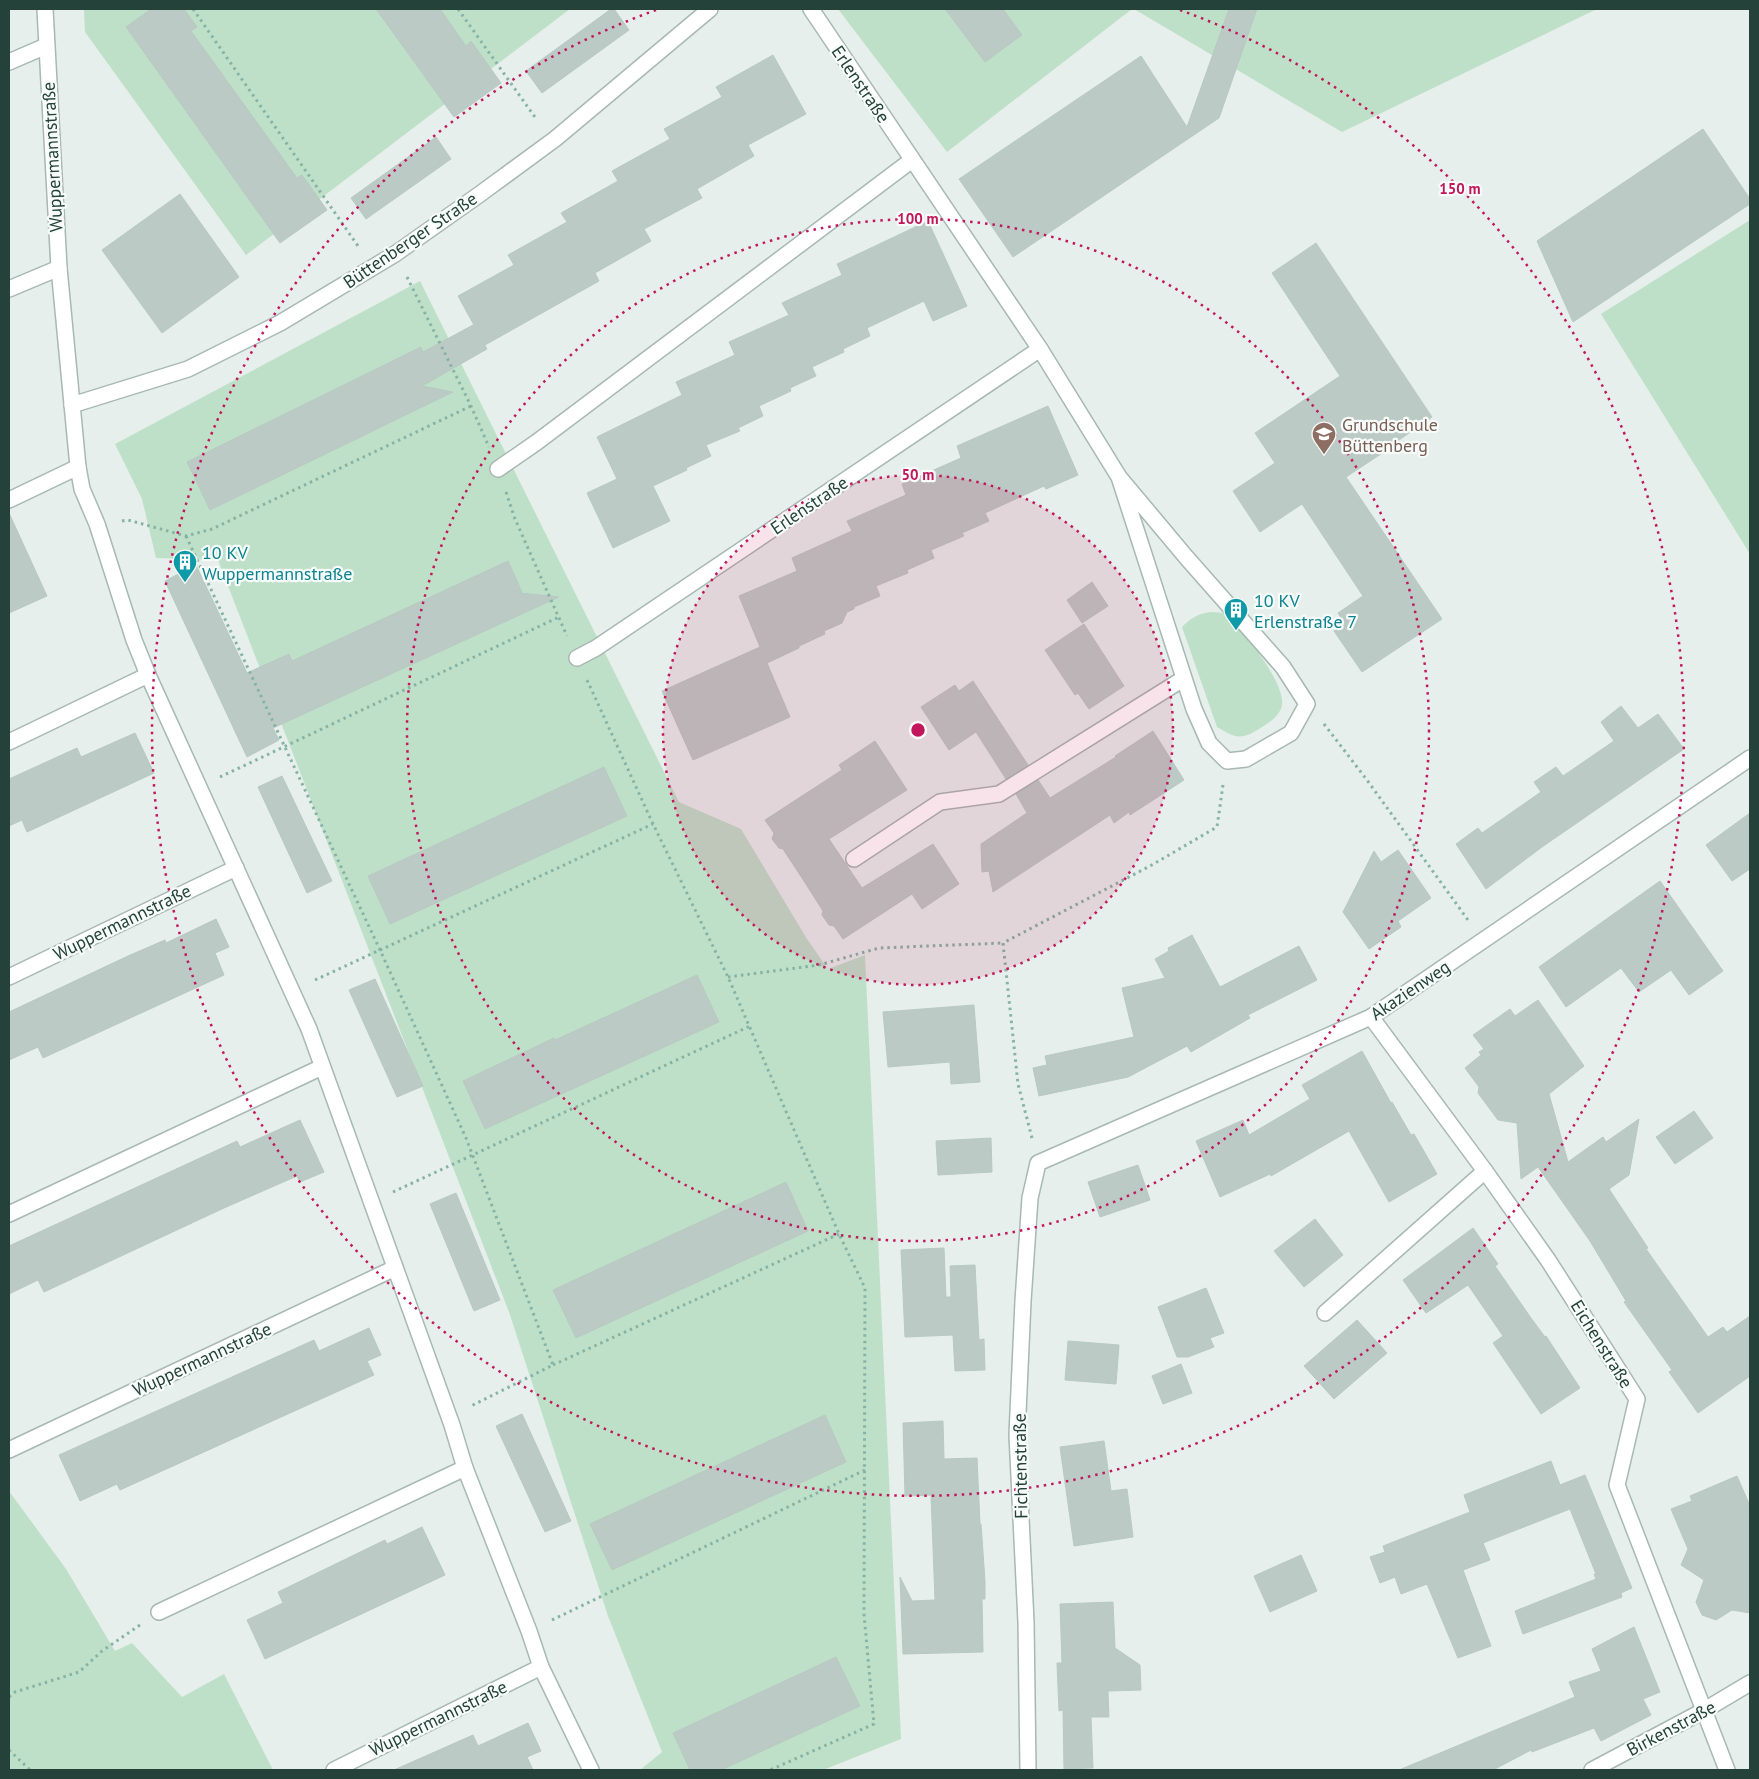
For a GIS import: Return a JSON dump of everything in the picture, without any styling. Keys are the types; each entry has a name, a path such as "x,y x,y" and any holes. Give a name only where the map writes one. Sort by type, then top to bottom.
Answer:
{"street":[{"name":"Wuppermannstraße","path":"45,9 59,268 78,467 82,489 97,524 134,640 148,675 292,990 372,1202 452,1425 465,1468 542,1667 591,1770"},
{"name":"Büttenberger Straße","path":"72,405 188,370 280,323 395,254 552,141 710,9"},
{"name":"Erlenstraße","path":"811,9 1040,349 1119,477 1186,557 1283,667 1307,704"},
{"path":"9,62 46,46"},
{"path":"498,469 537,442 912,160"},
{"path":"9,289 59,268"},
{"name":"Erlenstraße","path":"577,658 596,648 1040,349"},
{"path":"9,500 78,467"},
{"name":"Erlenstraße","path":"1119,477 1183,679 1209,743 1227,761"},
{"path":"9,742 148,675"},
{"path":"854,860 940,802 999,794 1183,679"},
{"path":"1227,761 1246,759 1291,733 1307,704"},
{"name":"Akazienweg","path":"1038,1163 1371,1018 1750,758"},
{"name":"Wuppermannstraße","path":"9,977 236,868"},
{"name":"Eichenstraße","path":"1371,1018 1485,1171 1548,1260 1637,1399 1618,1485 1727,1770"},
{"path":"9,1214 322,1067"},
{"name":"Fichtenstraße","path":"1028,1770 1026,1622 1017,1435 1030,1198 1038,1163"},
{"path":"1325,1313 1485,1171"},
{"name":"Wuppermannstraße","path":"9,1450 395,1268"},
{"path":"159,1612 465,1468"},
{"name":"Wuppermannstraße","path":"334,1770 542,1667"},
{"name":"Birkenstraße","path":"1592,1770 1750,1684"}],"path":[{"path":"193,9 373,267"},
{"path":"458,9 552,141"},
{"path":"395,254 472,406 516,519 577,658 653,824 728,977 839,1234 865,1288 864,1614 874,1724 770,1770"},
{"path":"97,524 128,520 186,536 212,529 472,406"},
{"path":"186,536 466,1138 553,1365"},
{"path":"198,786 559,617"},
{"path":"1307,704 1367,780 1483,941"},
{"path":"728,977 819,965 879,948 1003,943 1150,866 1217,827 1227,761"},
{"path":"292,990 653,824"},
{"path":"1003,943 1018,1084 1038,1163"},
{"path":"372,1202 750,1026"},
{"path":"452,1425 470,1406 553,1365 839,1234"},
{"path":"529,1631 864,1470"},
{"path":"9,1697 15,1692 79,1672 102,1651 159,1612"},
{"path":"9,1750 30,1770"}],"green space":[{"path":"84,9 570,9 246,255 85,32"},
{"path":"838,9 1132,9 947,152"},
{"path":"1134,9 1597,9 1342,132"},
{"path":"1750,220 1750,554 1601,314"},
{"path":"420,281 679,802 741,829 807,939 828,969 865,955 901,1739 823,1770 640,1770 662,1752 608,1616 509,1312 218,560 156,558 142,499 115,444"},
{"path":"1212,612 1225,613 1231,617 1264,661 1279,688 1282,699 1279,712 1268,723 1247,735 1233,735 1217,727 1182,627 1196,616"},
{"path":"9,1491 66,1569 115,1651 132,1643 182,1697 224,1674 273,1770 9,1770"}],"building":[{"path":"151,9 184,9 197,27 191,31 297,178 302,175 327,210 280,243 126,27"},
{"path":"376,9 440,9 466,46 471,41 501,83 454,117"},
{"path":"611,9 614,9 629,30 542,93 526,71"},
{"path":"945,9 1003,9 1022,35 985,62"},
{"path":"1229,9 1257,9 1219,118 1013,257 959,179 1141,56 1187,127"},
{"path":"773,55 806,114 748,145 754,156 697,189 702,198 644,229 651,241 595,273 599,281 485,345 458,296 514,265 508,255 567,222 561,213 618,181 612,171 670,139 664,129 722,97 716,87"},
{"path":"1703,129 1750,199 1750,204 1573,322 1537,241"},
{"path":"436,137 451,159 366,219 351,198"},
{"path":"180,194 239,277 162,333 102,250"},
{"path":"928,221 967,306 933,321 924,301 867,328 870,336 843,349 844,352 812,367 816,376 790,388 791,391 759,406 763,416 738,428 740,431 706,445 711,456 653,486 670,521 613,548 587,493 617,479 597,437 682,395 676,382 735,355 729,342 789,315 782,303 842,275 837,264"},
{"name":"Grundschule Büttenberg","path":"1316,243 1432,417 1346,477 1442,619 1362,672 1334,631 1345,624 1338,613 1363,596 1302,504 1260,532 1233,491 1275,463 1255,433 1340,376 1272,273"},
{"path":"473,325 487,349 422,386 453,392 210,510 187,462 421,347 423,352"},
{"path":"1048,406 1078,475 1046,489 1044,486 985,513 989,521 962,533 964,536 931,550 934,558 907,570 908,573 876,586 880,596 854,607 854,609 847,612 842,623 824,631 825,634 799,646 799,648 767,663 790,717 693,760 662,691 760,647 739,596 797,571 792,558 852,531 847,521 906,495 902,484 961,458 957,446"},
{"path":"9,513 47,596 9,613"},
{"path":"508,561 522,592 519,593 559,597 273,728 279,740 247,757 165,581 196,565 247,673 289,654 292,661"},
{"path":"1092,582 1108,606 1082,623 1067,600"},
{"path":"1084,624 1124,686 1089,709 1078,693 1075,695 1045,650"},
{"path":"973,681 1028,765 1006,779 976,732 949,750 921,707 955,685 959,691"},
{"path":"1621,706 1638,728 1658,714 1684,749 1542,847 1486,889 1456,844 1478,828 1482,833 1541,792 1534,782 1556,767 1563,776 1614,741 1601,722"},
{"path":"1153,731 1184,780 1130,815 1129,812 1114,823 1110,815 993,892 989,871 982,872 981,844 1027,813 1016,794 1038,780 1050,798 1116,757"},
{"path":"135,733 154,773 27,832 22,820 9,826 9,779 77,748 81,757"},
{"path":"875,741 907,790 829,839 862,888 933,844 959,884 922,909 912,894 843,939 834,926 829,925 822,915 823,911 783,849 779,848 772,839 774,833 765,820 842,770 839,765"},
{"path":"604,767 627,816 390,924 368,876"},
{"path":"282,776 332,881 307,893 258,787"},
{"path":"1750,813 1750,869 1732,881 1706,845"},
{"path":"1398,850 1431,898 1398,921 1401,927 1369,949 1343,912 1374,851 1381,862"},
{"path":"1660,881 1723,971 1689,995 1671,970 1639,992 1621,968 1566,1007 1539,967"},
{"path":"216,919 229,947 215,953 224,975 43,1058 38,1047 9,1060 9,1012 128,956 165,940 166,943"},
{"path":"1192,935 1220,987 1299,946 1317,980 1248,1015 1250,1018 1191,1052 1187,1046 1128,1077 1039,1096 1033,1068 1047,1065 1045,1056 1134,1037 1122,988 1165,978 1155,959 1169,951 1168,948"},
{"path":"697,975 719,1022 485,1129 463,1081 554,1038 555,1040"},
{"path":"375,979 423,1086 397,1097 349,990"},
{"path":"1538,1000 1584,1066 1549,1094 1568,1162 1603,1137 1606,1142 1639,1119 1629,1175 1609,1189 1648,1248 1646,1249 1708,1337 1723,1327 1727,1332 1750,1316 1750,1376 1698,1413 1669,1372 1672,1370 1624,1302 1626,1301 1590,1241 1538,1167 1521,1179 1517,1123 1498,1120 1478,1093 1479,1087 1465,1068 1481,1055 1479,1052 1484,1049 1473,1035 1510,1009 1515,1016"},
{"path":"974,1005 980,1082 951,1084 950,1062 888,1067 883,1012"},
{"path":"1362,1051 1391,1103 1411,1135 1414,1134 1437,1174 1389,1202 1349,1131 1271,1176 1270,1174 1220,1197 1196,1141 1243,1120 1249,1135 1310,1099 1302,1085"},
{"path":"1694,1111 1713,1138 1675,1164 1656,1137"},
{"path":"300,1120 324,1172 300,1182 297,1176 44,1292 38,1280 9,1294 9,1246 237,1141 240,1147"},
{"path":"991,1138 992,1172 938,1175 936,1141"},
{"path":"1138,1165 1150,1200 1100,1217 1088,1182"},
{"path":"786,1182 808,1231 576,1338 553,1290"},
{"path":"456,1193 500,1300 474,1311 430,1204"},
{"path":"1315,1219 1343,1255 1304,1287 1274,1251"},
{"path":"1473,1228 1498,1264 1495,1266 1531,1318 1546,1336 1580,1388 1541,1414 1493,1343 1503,1336 1468,1285 1426,1313 1403,1280"},
{"path":"944,1248 946,1297 951,1297 950,1266 975,1265 979,1340 984,1339 985,1370 955,1371 953,1335 905,1337 901,1250"},
{"path":"1206,1288 1224,1333 1210,1338 1214,1347 1188,1357 1177,1357 1158,1307"},
{"path":"1357,1320 1387,1353 1334,1399 1304,1366"},
{"path":"369,1328 381,1355 367,1361 374,1375 120,1490 117,1484 80,1501 59,1455 314,1340 319,1351"},
{"path":"1068,1341 1119,1345 1116,1384 1065,1380"},
{"path":"1181,1364 1192,1393 1163,1404 1152,1376"},
{"path":"522,1414 571,1521 545,1532 496,1426"},
{"path":"825,1415 846,1462 612,1570 590,1524"},
{"path":"943,1421 944,1459 977,1458 985,1581 985,1599 982,1599 983,1652 903,1654 900,1577 912,1601 935,1600 931,1495 905,1496 903,1423"},
{"path":"1104,1441 1111,1491 1127,1489 1133,1537 1074,1546 1060,1447"},
{"path":"1551,1461 1560,1485 1585,1475 1632,1588 1621,1593 1622,1597 1523,1634 1515,1611 1596,1579 1594,1574 1596,1574 1570,1509 1483,1543 1490,1560 1463,1570 1491,1646 1458,1658 1427,1584 1401,1594 1395,1577 1380,1583 1370,1557 1385,1552 1383,1546 1470,1512 1464,1495"},
{"path":"1737,1476 1750,1506 1750,1613 1732,1610 1716,1620 1702,1615 1696,1602 1704,1580 1681,1565 1688,1549 1671,1509 1692,1501 1690,1496"},
{"path":"422,1527 445,1575 265,1659 247,1620 283,1603 278,1592 385,1540 387,1544"},
{"path":"1301,1555 1317,1591 1270,1612 1254,1576"},
{"path":"1113,1602 1115,1648 1140,1665 1141,1690 1108,1691 1109,1717 1091,1717 1093,1768 1064,1769 1063,1710 1059,1711 1057,1663 1062,1663 1060,1604"},
{"path":"1634,1627 1660,1692 1643,1699 1651,1715 1601,1741 1594,1728 1532,1752 1531,1750 1493,1770 1399,1770 1575,1697 1569,1682 1601,1671 1592,1649"},
{"path":"836,1657 860,1706 721,1770 690,1770 673,1733"},
{"path":"528,1723 541,1751 527,1757 533,1770 394,1770 473,1735 478,1746"}],"place":[{"name":"Grundschule Büttenberg","path":"1324,455"},
{"name":"10 KV Wuppermannstraße","path":"185,583"},
{"name":"10 KV Erlenstraße 7","path":"1236,631"}]}
